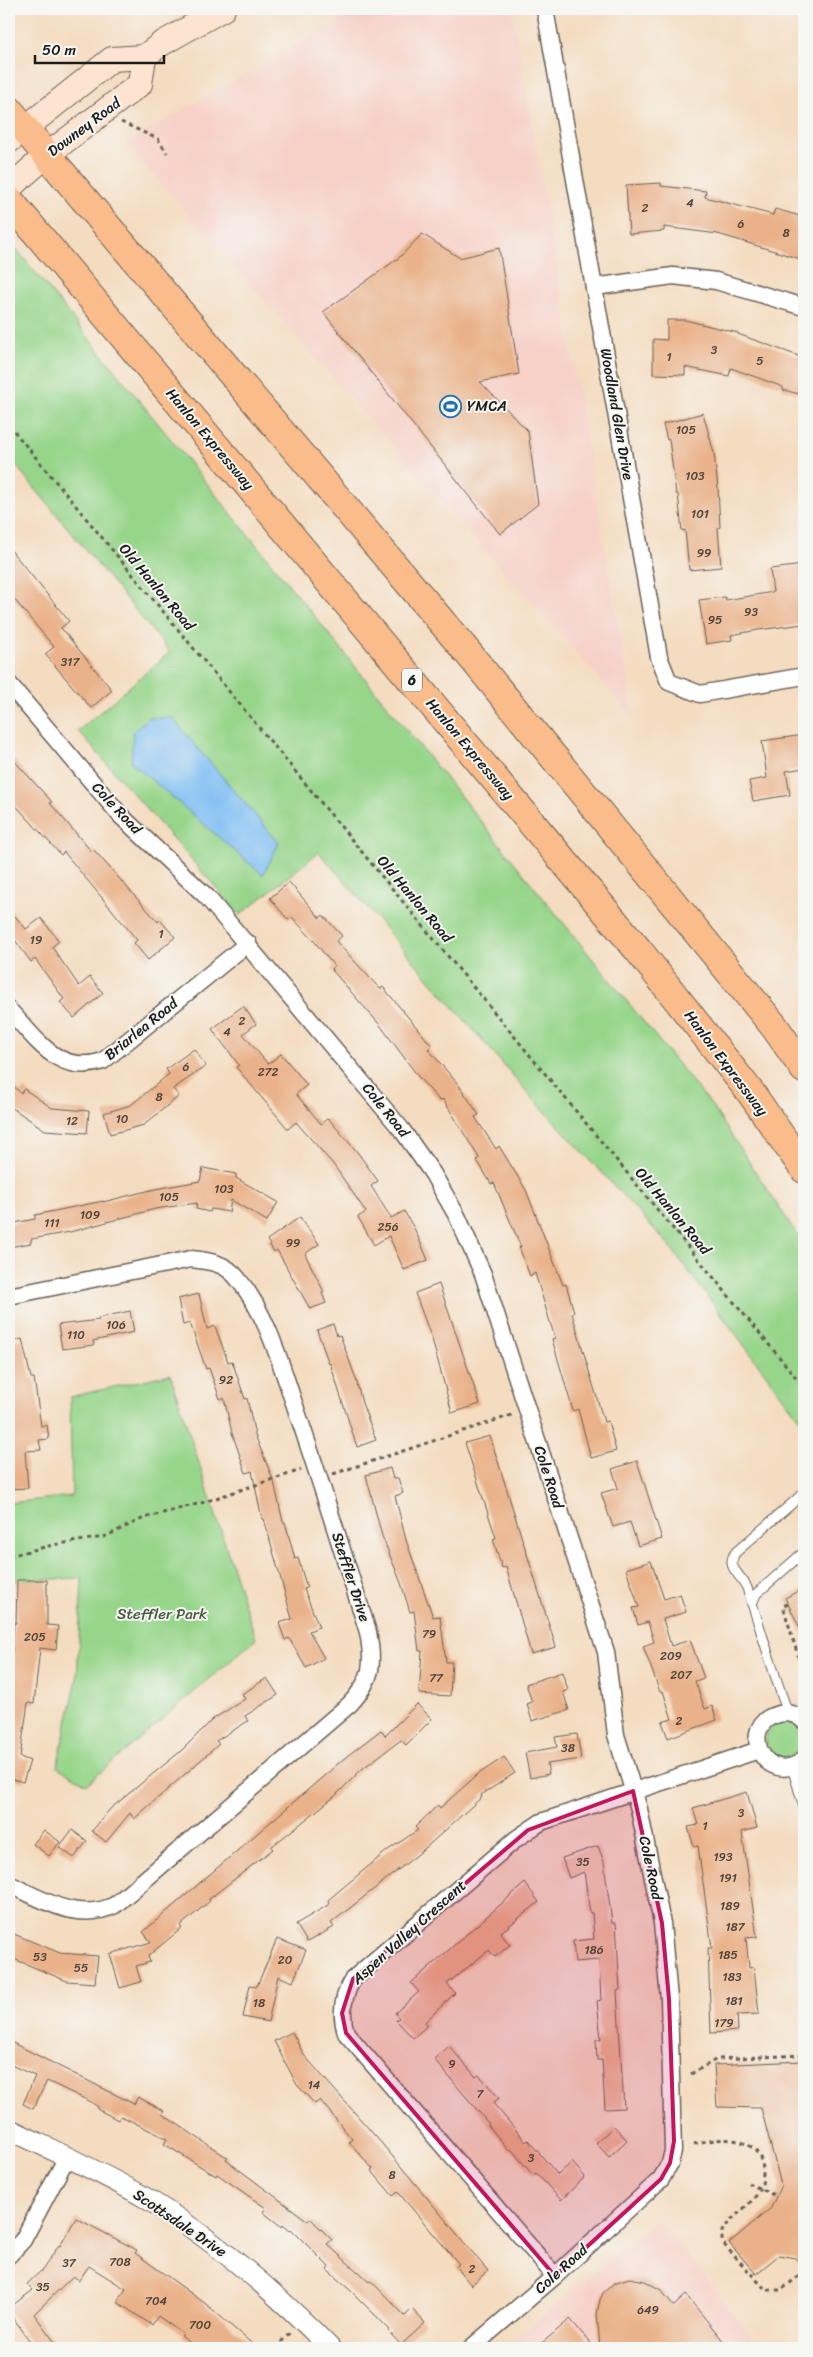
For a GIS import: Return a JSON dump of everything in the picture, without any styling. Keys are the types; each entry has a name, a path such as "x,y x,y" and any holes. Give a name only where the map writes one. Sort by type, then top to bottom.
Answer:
{"highway":[{"path":"14,126 47,155 469,654 774,1026 804,1069"},
{"name":"Hanlon Expressway","path":"9,200 639,951 751,1093 804,1169"}],"main road":[{"path":"14,126 112,59 144,57 161,44 223,9"},
{"name":"Downey Road","path":"9,188 47,155 140,84 144,57"}],"street":[{"name":"Woodland Glen Drive","path":"545,9 659,657 669,682 700,694 804,676"},
{"path":"594,287 673,276 716,280 804,307"},
{"name":"Cole Road","path":"9,684 121,816 207,897 248,943 402,1130 433,1174 457,1216 483,1274 606,1652 616,1735 633,1791 662,1923 669,1998 673,2152 670,2163 661,2179 554,2276 470,2348"},
{"name":"Briarlea Road","path":"9,1010 62,1061 89,1066 103,1061 248,943"},
{"name":"Steffler Drive","path":"9,1296 191,1259 220,1264 238,1278 264,1323 318,1472 368,1632 373,1656 372,1668 361,1692 343,1711 115,1904 100,1911 82,1913 44,1901 9,1884"},
{"path":"798,1764 776,1766 768,1762 759,1750 757,1740 762,1724 776,1714 788,1713 804,1721"},
{"name":"Aspen Valley Crescent","path":"554,2276 346,2033 342,2012 344,1996 353,1979 528,1830 541,1822 759,1750"},
{"name":"Scottsdale Drive","path":"9,2128 144,2197 198,2232 254,2276 330,2348"},
{"path":"9,2255 23,2240 67,2157"}],"lane":[{"path":"788,1713 746,1585 732,1566 733,1556 804,1494"},
{"path":"752,1604 756,1594 804,1552"},
{"path":"798,1764 804,1807"}],"path":[{"path":"102,114 158,139 167,153"},
{"name":"Old Hanlon Road","path":"9,425 804,1388"},
{"path":"9,1556 53,1545 104,1537 144,1518 318,1472 527,1410"},
{"path":"788,1604 783,1606 802,1669 802,1701"},
{"path":"691,2074 716,2059 804,2055"},
{"path":"694,2144 718,2139 739,2141 747,2144 760,2157 762,2165 760,2189 722,2230 722,2240 726,2247 766,2290 781,2290 804,2272"},
{"path":"748,2183 776,2196"},
{"path":"739,2262 743,2259"},
{"path":"281,2342 290,2332"}],"highlighted area":[{"path":"633,1791 662,1923 669,1999 674,2141 670,2163 661,2179 555,2276 346,2033 342,2013 353,1979 528,1830"}],"shaded area":[{"path":"370,9 512,9 634,718 125,143 355,12"},
{"path":"658,2219 760,2348 505,2348"}],"green space":[{"path":"9,240 712,1106 804,1245 804,1425 668,1244 528,1093 319,852 240,915 78,731 170,652 9,457"},
{"name":"Steffler Park","path":"170,1374 256,1639 87,1784 57,1767 77,1679 82,1578 9,1581 9,1503 72,1496 70,1397"},
{"path":"784,1722 791,1723 797,1727 801,1733 801,1747 797,1753 791,1757 784,1758 777,1757 771,1753 767,1747 766,1740 767,1733 771,1727 777,1723"}],"water":[{"path":"149,718 172,718 279,843 263,875 131,762 133,732"}],"building":[{"path":"661,183 661,186 706,191 705,197 773,215 775,209 804,217 804,260 718,234 664,227 664,231 629,234 626,185"},
{"name":"YMCA","path":"422,234 460,258 499,248 519,374 480,382 528,431 538,504 500,534 323,312 400,257"},
{"path":"667,320 685,320 738,333 804,358 804,395 783,390 783,387 731,368 729,376 685,367 685,375 653,374 653,339 667,340"},
{"path":"703,413 714,453 718,488 720,527 718,528 721,567 689,570 685,530 682,531 669,439 667,440 663,424"},
{"path":"9,548 69,621 61,628 112,690 91,708 45,654 54,647 9,593"},
{"path":"804,565 804,624 731,635 732,640 706,644 699,600 725,597 726,600 773,592 770,569"},
{"path":"804,735 804,768 786,771 790,795 753,801 749,781 767,778 762,741"},
{"path":"9,755 52,802 50,803 91,851 93,849 158,922 160,920 175,937 148,960 134,943 137,940 64,852 61,855 9,798"},
{"path":"289,882 320,918 323,915 342,936 336,941 380,989 383,987 432,1046 428,1049 458,1084 479,1115 475,1117 496,1149 499,1146 526,1190 563,1285 566,1284 574,1312 572,1313 604,1422 608,1421 616,1451 591,1458 578,1409 573,1411 552,1339 555,1338 535,1273 530,1276 519,1247 521,1247 494,1183 491,1184 477,1160 479,1158 443,1099 440,1101 420,1079 380,1025 331,969 334,966 314,941 292,917 288,920 270,898"},
{"path":"9,909 26,929 41,918 59,941 52,947 79,986 90,977 103,993 74,1018 60,1002 64,999 35,959 31,962 9,932"},
{"path":"243,1006 256,1024 243,1034 268,1064 281,1054 307,1085 296,1094 321,1124 328,1118 358,1153 378,1181 371,1186 391,1218 404,1211 415,1230 428,1260 404,1270 389,1236 374,1245 358,1217 366,1212 333,1164 296,1122 288,1129 236,1067 239,1065 212,1029"},
{"path":"194,1049 206,1066 173,1089 179,1096 144,1125 110,1134 104,1113 131,1105 169,1074 166,1069"},
{"path":"9,1082 21,1093 24,1089 52,1108 89,1111 87,1133 45,1130 9,1106"},
{"path":"203,1168 236,1174 236,1178 278,1202 267,1221 231,1200 229,1212 211,1209 210,1212 196,1209 197,1203 155,1209 70,1232 31,1239 31,1243 9,1247 9,1224 35,1219 35,1215 200,1181"},
{"path":"300,1217 319,1244 305,1254 324,1292 322,1293 326,1303 310,1309 277,1250 274,1252 267,1240"},
{"path":"439,1284 480,1404 452,1413 432,1339 415,1293"},
{"path":"199,1294 207,1329 215,1326 228,1362 232,1361 245,1399 247,1398 255,1435 274,1482 283,1522 285,1522 295,1559 298,1558 307,1588 304,1589 319,1627 309,1631 324,1658 306,1668 289,1638 285,1640 279,1623 292,1619 264,1519 262,1519 252,1471 246,1473 232,1433 224,1398 220,1399 209,1368 206,1369 190,1323 183,1325 178,1299"},
{"path":"130,1311 134,1332 93,1341 94,1345 62,1349 58,1325 99,1320 98,1318"},
{"path":"333,1324 337,1336 340,1335 376,1440 357,1447 330,1363 317,1330"},
{"path":"22,1339 31,1378 34,1378 41,1426 47,1425 49,1439 39,1440 41,1450 25,1451 28,1488 9,1489 9,1342"},
{"path":"490,1436 556,1647 531,1654 506,1567 502,1568 493,1539 496,1538 465,1443"},
{"path":"637,1461 662,1539 638,1546 630,1522 613,1527 601,1493 618,1488 612,1469"},
{"path":"390,1468 393,1479 398,1478 403,1493 395,1496 406,1540 433,1617 440,1616 446,1662 452,1662 450,1696 419,1694 422,1651 419,1651 414,1611 410,1612 401,1583 382,1536 366,1475"},
{"path":"651,1561 664,1599 680,1594 686,1612 663,1619 671,1646 690,1640 704,1678 695,1681 705,1709 712,1706 717,1720 668,1738 662,1722 672,1719 663,1691 660,1692 643,1646 654,1642 648,1622 638,1625 633,1608 639,1607 626,1569"},
{"path":"17,1580 47,1580 47,1625 58,1626 56,1650 40,1648 34,1704 28,1703 20,1757 30,1761 23,1782 9,1778 9,1690 14,1623 16,1623"},
{"path":"804,1588 804,1636 785,1598"},
{"path":"562,1672 568,1690 563,1692 569,1710 532,1721 527,1704 532,1702 526,1684"},
{"path":"267,1678 278,1695 245,1716 248,1721 216,1741 219,1744 134,1819 130,1813 106,1842 92,1831 110,1809 181,1751 213,1719 245,1699 242,1694"},
{"path":"417,1704 432,1719 406,1745 401,1740 362,1769 334,1797 271,1847 273,1849 209,1899 210,1901 180,1926 182,1928 148,1956 150,1962 136,1966 141,1982 120,1988 110,1954 151,1942 143,1932 347,1756 381,1730 385,1736"},
{"path":"577,1734 581,1759 547,1764 549,1774 530,1778 525,1753 557,1747 555,1737"},
{"path":"504,1757 515,1773 481,1795 482,1797 422,1851 331,1923 334,1927 307,1942 296,1924 330,1904 328,1900 388,1850 418,1830 415,1827 438,1805 440,1808 477,1775"},
{"path":"747,1792 757,1828 742,1832 757,1937 746,1938 749,1968 754,1967 759,2014 737,2015 738,2031 711,2033 708,1948 712,1948 698,1846 694,1847 688,1827 698,1825 693,1808"},
{"path":"44,1830 60,1842 49,1856 33,1844"},
{"path":"72,1830 87,1841 74,1858 59,1847"},
{"path":"598,1846 604,1862 612,1923 616,1923 620,1990 617,1991 624,2108 605,2109 602,2060 597,2060 596,2039 601,2039 597,2001 601,2000 599,1960 575,1962 573,1941 594,1939 592,1913 590,1913 584,1872 569,1878 562,1858"},
{"path":"525,1883 539,1902 500,1933 510,1945 495,1957 489,1950 447,1984 455,1993 425,2022 428,2025 413,2038 396,2020 399,2018 395,2013 419,1992 411,1983"},
{"path":"9,1932 60,1953 98,1956 95,1983 67,1981 9,1957"},
{"path":"277,1939 306,1950 293,1982 278,1976 268,2022 243,2017 250,1985 257,1986"},
{"path":"292,2032 304,2055 383,2145 488,2271 471,2285 456,2267 459,2264 398,2192 393,2196 371,2170 373,2169 349,2142 352,2139 320,2100 315,2104 297,2085 274,2041"},
{"path":"9,2041 134,2104 138,2097 164,2111 162,2114 228,2158 226,2160 308,2221 310,2218 332,2240 327,2244 369,2282 371,2281 405,2316 412,2309 425,2323 401,2345 388,2331 390,2330 327,2270 329,2267 291,2229 290,2231 283,2225 282,2227 263,2212 266,2208 217,2174 216,2176 164,2144 167,2139 121,2116 118,2120 97,2109 98,2107 91,2102 47,2081 33,2109 23,2104 35,2076 9,2064"},
{"path":"449,2046 476,2077 479,2075 499,2098 493,2103 526,2142 528,2140 558,2175 572,2162 585,2177 561,2200 536,2173 533,2175 511,2149 509,2151 489,2124 434,2059"},
{"path":"804,2061 804,2268 795,2258 779,2255 756,2274 729,2243 771,2208 781,2185 761,2108 717,2107 714,2065"},
{"path":"614,2126 627,2140 609,2157 596,2143"},
{"path":"76,2218 137,2250 135,2253 206,2304 257,2348 197,2348 181,2336 183,2334 158,2316 152,2325 117,2302 126,2289 89,2266 79,2280 73,2276 34,2314 59,2348 35,2348 9,2312 9,2308 33,2290 27,2284 43,2269 60,2246"},
{"path":"629,2278 645,2281 661,2290 674,2306 686,2295 729,2348 600,2348 597,2314 600,2300 603,2293 614,2283"},
{"path":"570,2319 595,2348 536,2348 555,2332"}],"place":[{"name":"YMCA","path":"451,406"}]}
